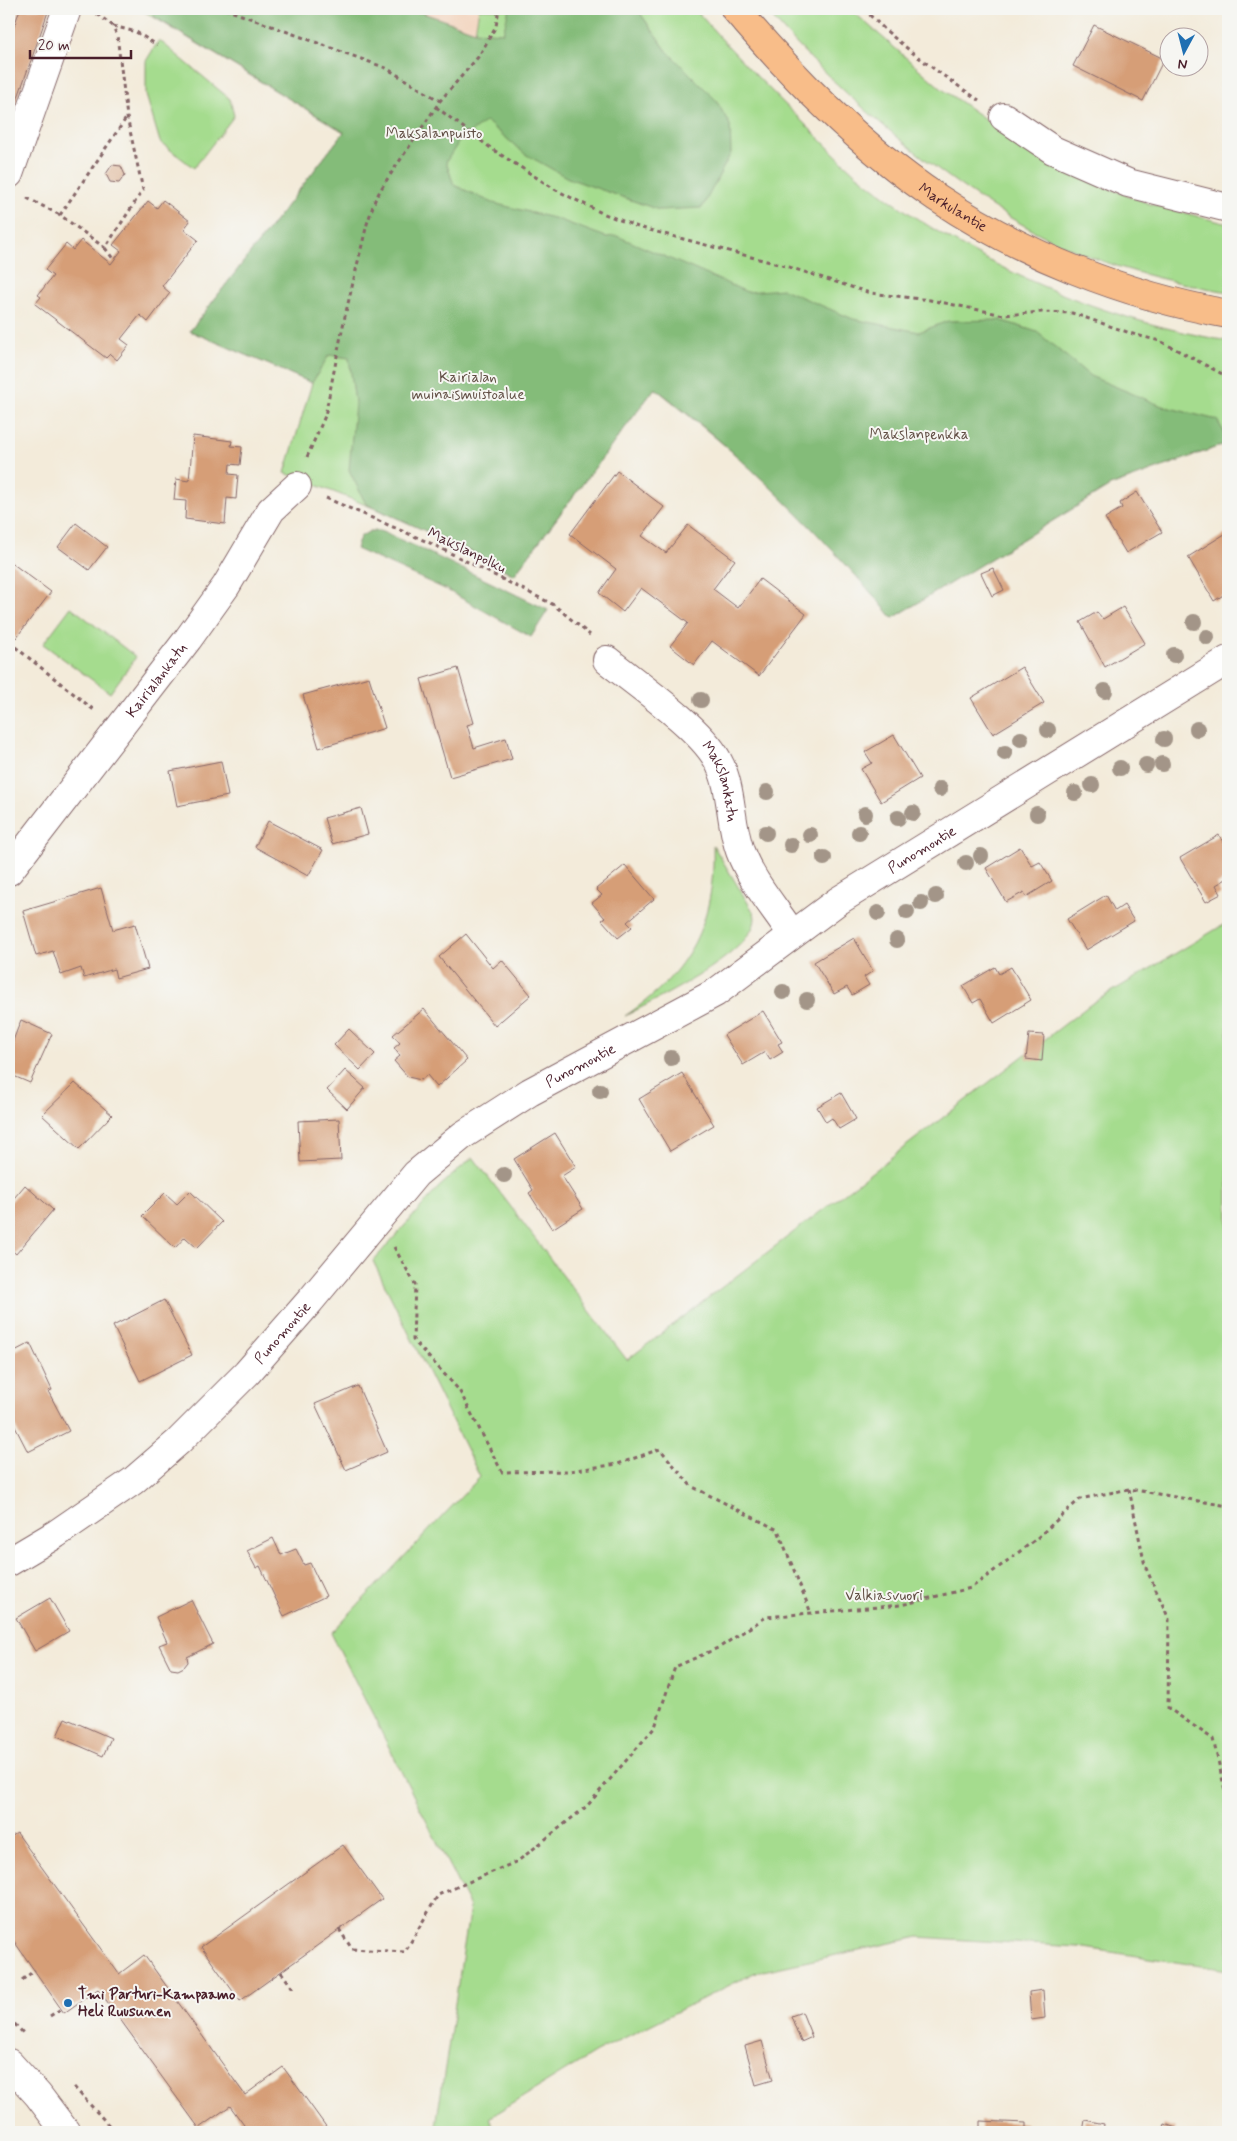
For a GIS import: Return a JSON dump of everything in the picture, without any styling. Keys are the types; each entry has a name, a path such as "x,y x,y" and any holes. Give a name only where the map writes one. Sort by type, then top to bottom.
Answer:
{"main road":[{"name":"Markulantie","path":"735,9 780,62 842,121 883,156 946,203 982,225 1053,262 1112,284 1163,300 1228,314"}],"street":[{"path":"9,174 67,9"},
{"path":"1004,117 1053,150 1128,183 1228,208"},
{"name":"Kairialankatu","path":"9,871 226,586 271,510 298,486"},
{"name":"Makslankatu","path":"607,660 705,741 718,759 728,784 740,852 750,872 792,934"},
{"name":"Punomontie","path":"9,1562 56,1534 133,1481 178,1442 247,1373 416,1174 463,1135 530,1092 714,993 838,901 1228,660"},
{"path":"9,2063 38,2095 66,2132"}],"path":[{"path":"91,9 112,26 117,35 128,117 143,190 105,248"},
{"path":"225,9 386,68 440,101"},
{"path":"298,486 308,453 325,416 366,224 375,200 440,101 479,56 496,26 499,9"},
{"path":"864,9 935,70 1004,117"},
{"path":"112,26 136,32 157,44"},
{"path":"436,107 492,149 556,190 602,213 638,227 788,267 870,293 930,300 1004,315 1042,312 1072,313 1136,335 1160,341 1228,377"},
{"path":"60,214 128,117"},
{"path":"26,198 60,214 105,248 114,260"},
{"name":"Makslanpolku","path":"298,486 430,543 554,605 602,645 607,660"},
{"path":"9,642 118,729"},
{"path":"392,1244 414,1284 413,1340 459,1390 502,1472 579,1469 618,1464 660,1449 691,1486 778,1530 810,1614"},
{"path":"1129,1489 1145,1566 1169,1619 1168,1708 1213,1739 1228,1803"},
{"path":"339,1930 352,1949 405,1952 438,1895 518,1861 587,1806 655,1727 675,1667 720,1647 766,1617 901,1605 971,1588 1035,1540 1080,1499 1129,1489 1228,1506"},
{"path":"22,1980 35,1970"},
{"path":"281,1972 295,1992"},
{"path":"50,2016 61,2009"}],"shaded area":[{"path":"411,9 479,9 475,32"}],"green space":[{"path":"140,9 411,9 475,31 479,9 601,9 716,100 667,51 637,9 695,9 751,70 850,169 897,205 940,233 985,259 1079,301 1178,331 1228,341 1228,443 1110,486 893,618 813,528 785,500 737,456 655,388 514,575 430,533 285,473 312,383 190,331 344,132"},
{"path":"157,9 411,9 475,31 503,33 509,9 637,9 667,51 716,100 730,125 731,153 702,208 659,210 568,178 525,154 486,121 460,140 446,162 454,185 493,203 557,219 606,237 617,236 747,292 783,289 853,319 919,332 948,321 1000,320 1037,332 1090,376 1162,406 1217,420 1228,439 1228,443 1110,486 893,618 838,556 750,468 655,388 514,575 479,555 366,504 349,470 355,403 349,358 329,355 312,383 190,331 344,132 153,16"},
{"path":"765,9 850,9 942,89 998,128 1108,188 1150,204 1228,224 1228,292 1158,278 1123,268 1063,245 1014,220 945,174 901,140 830,78"},
{"path":"159,40 230,99 234,116 194,168 160,142 146,95 146,61"},
{"path":"370,531 380,531 417,547 548,610 531,637 445,589 356,549 360,537"},
{"path":"71,607 136,657 110,693 43,644"},
{"path":"713,845 754,913 753,927 743,942 704,972 625,1016 666,982 682,963 694,943 710,898 713,873"},
{"name":"Valkiasvuori","path":"1228,922 1228,1970 1078,1947 918,1937 754,1973 596,2052 489,2118 497,2132 435,2132 470,1907 331,1633 480,1477 373,1261 439,1187 473,1157 627,1360 1091,1004"}],"building":[{"path":"20,9 49,9 9,123 9,41"},
{"path":"1094,25 1160,57 1160,67 1143,101 1073,66"},
{"path":"112,165 121,166 125,175 119,183 110,182 106,174"},
{"path":"163,200 190,221 184,229 198,240 162,286 170,293 148,322 140,315 121,339 129,345 117,360 110,354 106,358 35,304 41,297 38,295 53,276 45,270 66,244 73,250 81,240 111,264 121,251 113,245 148,201 157,208"},
{"path":"193,436 232,441 231,446 242,447 240,465 230,464 229,474 238,475 236,499 227,498 225,524 185,519 186,501 174,500 176,479 189,481"},
{"path":"617,471 664,507 642,536 666,553 688,525 735,560 713,589 738,608 760,579 806,614 759,676 712,641 694,665 670,646 688,623 641,588 623,612 599,593 616,569 570,534"},
{"path":"1137,492 1162,532 1126,553 1105,518 1122,508 1120,503"},
{"path":"76,523 107,547 89,570 58,547"},
{"path":"1228,532 1228,592 1214,601 1188,557"},
{"path":"9,561 51,592 16,638 9,633"},
{"path":"993,568 1004,590 992,596 981,573"},
{"path":"1123,607 1145,643 1105,667 1080,622 1097,612 1103,619"},
{"path":"1022,667 1044,703 993,734 971,698"},
{"path":"458,668 474,723 467,725 474,748 506,738 512,759 450,777 421,679"},
{"path":"369,677 385,728 319,748 303,695"},
{"path":"894,735 920,778 881,802 861,769 872,763 865,752"},
{"path":"221,761 228,796 177,806 170,771"},
{"path":"361,808 368,834 332,844 324,818"},
{"path":"268,821 323,850 308,876 255,847"},
{"path":"1219,835 1228,851 1228,878 1216,885 1221,894 1206,902 1180,858"},
{"path":"1020,847 1032,866 1040,862 1052,881 1026,897 1024,892 1006,902 986,868"},
{"path":"625,865 654,899 627,922 632,927 618,938 602,920 605,918 592,903 602,895 596,889"},
{"path":"101,888 113,930 135,924 148,969 116,978 114,969 84,978 81,968 61,975 53,951 36,956 23,911"},
{"path":"1106,895 1115,911 1124,905 1134,921 1086,950 1067,919"},
{"path":"466,934 493,968 502,960 531,995 495,1026 439,957"},
{"path":"854,938 873,971 864,977 869,985 852,995 847,987 834,994 814,962"},
{"path":"995,967 999,974 1011,967 1031,1000 994,1023 980,999 973,1003 963,986"},
{"path":"424,1009 467,1060 437,1087 427,1075 421,1080 408,1077 394,1061 400,1056 394,1048 400,1043 393,1035"},
{"path":"763,1011 782,1042 778,1044 783,1052 770,1060 765,1052 743,1065 724,1035"},
{"path":"21,1020 52,1034 30,1083 9,1074 9,1051"},
{"path":"349,1029 375,1054 360,1070 334,1045"},
{"path":"1029,1034 1044,1035 1042,1061 1026,1059"},
{"path":"345,1070 365,1088 347,1109 327,1090"},
{"path":"682,1073 714,1125 670,1151 639,1099"},
{"path":"75,1083 112,1115 79,1149 42,1115"},
{"path":"841,1093 856,1119 839,1129 832,1118 826,1122 817,1107"},
{"path":"339,1119 341,1160 300,1162 298,1121"},
{"path":"555,1133 576,1167 562,1176 583,1209 552,1229 529,1193 533,1190 514,1159"},
{"path":"25,1185 53,1210 16,1254 9,1248 9,1204"},
{"path":"190,1191 222,1222 197,1248 185,1237 175,1248 142,1216 165,1193 177,1204"},
{"path":"164,1300 192,1355 140,1381 113,1326"},
{"path":"30,1343 52,1390 48,1391 69,1431 28,1452 9,1415 9,1354"},
{"path":"358,1386 387,1452 346,1470 315,1404"},
{"path":"273,1538 281,1555 296,1549 304,1565 310,1563 326,1596 284,1616 260,1566 256,1568 247,1551"},
{"path":"50,1598 69,1631 35,1651 16,1618"},
{"path":"191,1600 213,1644 187,1657 188,1662 184,1667 178,1670 171,1669 159,1645 167,1642 156,1617"},
{"path":"65,1718 111,1738 103,1756 57,1736"},
{"path":"17,1833 119,1974 144,1955 245,2095 283,2067 330,2132 249,2132 230,2106 199,2128 98,1989 64,2013 9,1934 9,1838"},
{"path":"343,1845 382,1899 240,2001 201,1947"},
{"path":"1043,1990 1045,2018 1031,2020 1029,1992"},
{"path":"802,2012 812,2037 801,2042 791,2016"},
{"path":"762,2041 773,2080 756,2085 745,2046"},
{"path":"1085,2120 1104,2124 1103,2132 1083,2132"},
{"path":"980,2121 1026,2123 1026,2132 980,2132"},
{"path":"1165,2124 1176,2128 1174,2132 1162,2132"}],"place":[{"name":"Tmi Parturi-Kampaamo Heli Ruusunen","path":"68,2003"}],"park label":[{"name":"Maksalanpuisto","path":"434,133"},
{"name":"Kairialan muinaismuistoalue","path":"468,386"},
{"name":"Makslanpenkka","path":"919,434"}]}
